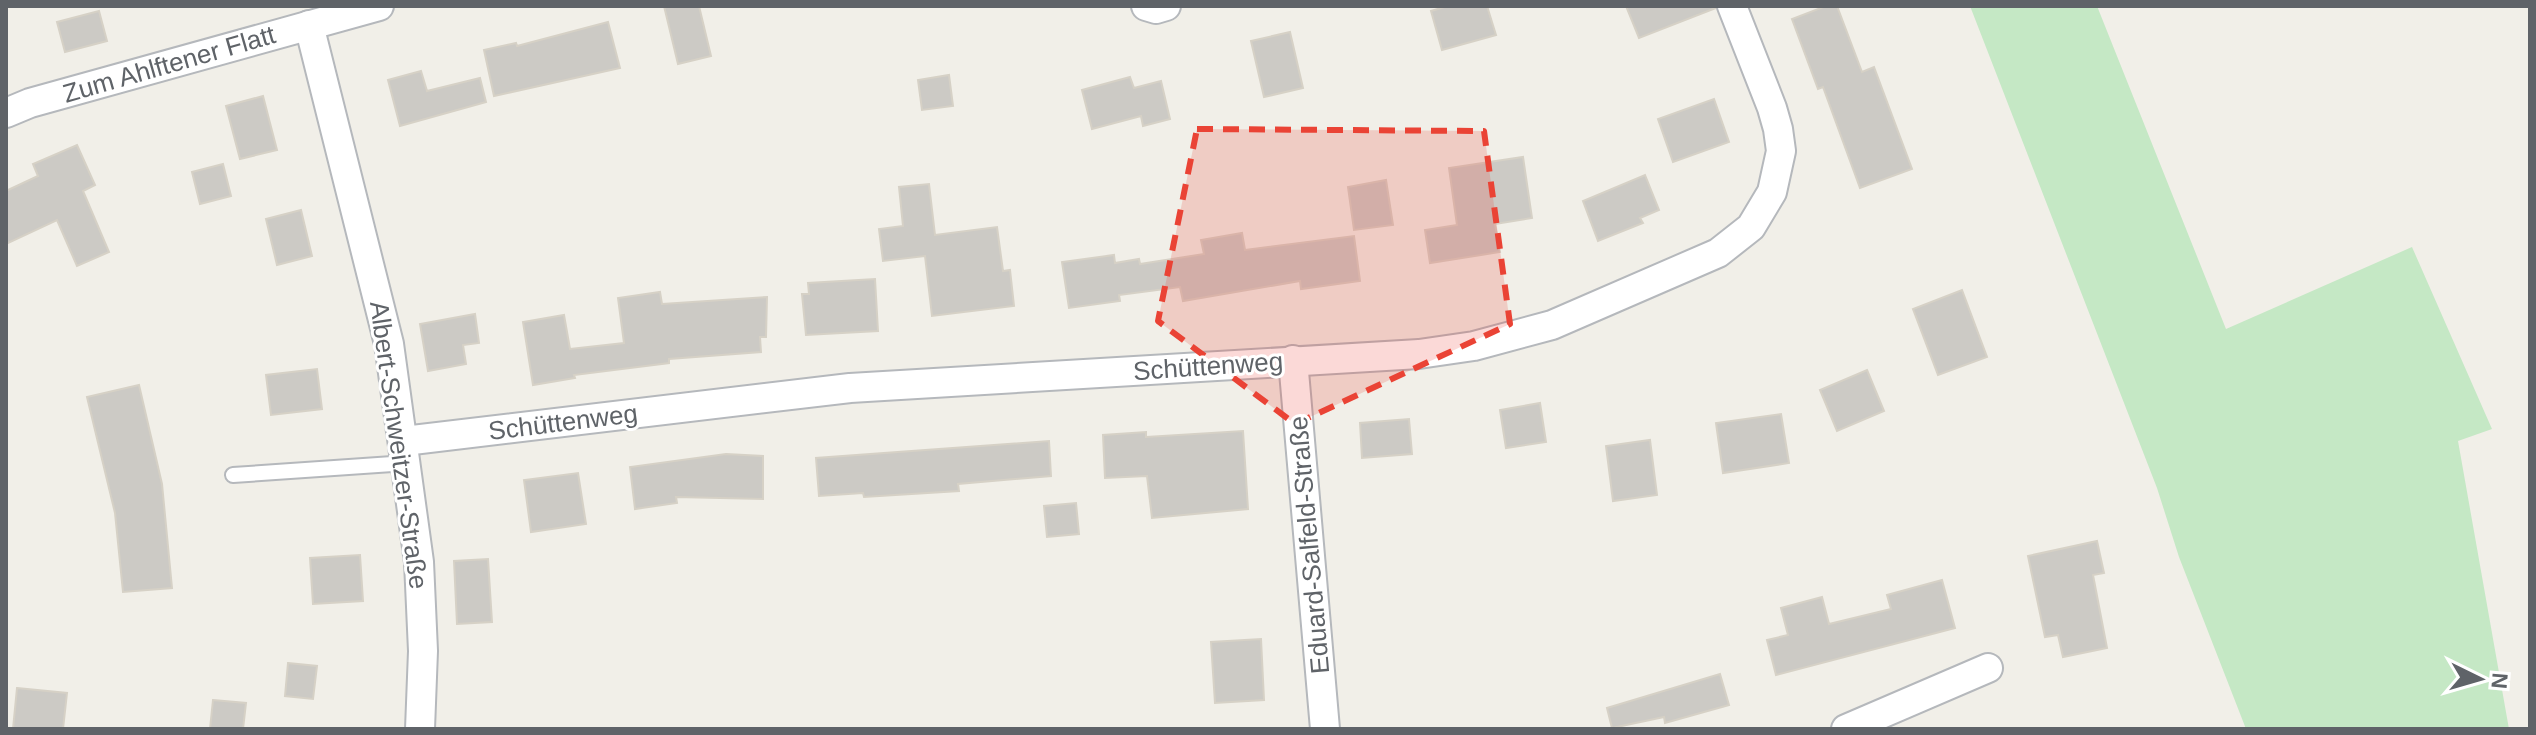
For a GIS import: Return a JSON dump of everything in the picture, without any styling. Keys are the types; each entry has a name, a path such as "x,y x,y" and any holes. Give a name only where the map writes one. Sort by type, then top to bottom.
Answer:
{"street":[{"name":"Zum Ahlftener Flatt","path":"6,113 30,103 379,6"},
{"path":"1146,6 1156,9 1166,6"},
{"name":"Schüttenweg","path":"405,452 850,388 1419,354 1513,337 1552,325 1718,253 1735,242 1757,219 1772,192 1781,151 1772,108 1732,6"},
{"name":"Albert-Schweitzer-Straße","path":"309,25 389,344 419,562 423,651 420,729"},
{"name":"Eduard-Salfeld-Straße","path":"1293,360 1325,729"},
{"path":"1846,729 1988,668"}],"lane":[{"path":"233,475 405,452"}],"highlighted area":[{"path":"1197,129 1484,131 1510,324 1295,424 1158,321"}],"green space":[{"path":"1970,6 2097,6 2226,329 2412,247 2492,429 2458,441 2509,729 2246,729 2179,557 2157,488"}],"building":[{"path":"664,6 699,6 711,56 678,64"},
{"path":"1448,6 1487,6 1496,35 1442,50 1431,11"},
{"path":"1626,6 1715,6 1716,8 1639,38"},
{"path":"1826,6 1837,6 1862,72 1874,67 1912,169 1860,188 1823,87 1818,89 1792,19"},
{"path":"99,11 107,41 65,52 57,22"},
{"path":"608,22 620,68 494,96 484,50 516,43 517,46"},
{"path":"1290,32 1303,88 1264,97 1251,41"},
{"path":"421,71 427,91 480,78 486,102 400,126 388,80"},
{"path":"949,75 953,106 922,110 918,80"},
{"path":"1130,77 1134,88 1161,81 1170,119 1143,126 1141,116 1092,129 1082,90"},
{"path":"263,96 277,150 240,159 226,106"},
{"path":"1714,99 1729,142 1673,162 1658,119"},
{"path":"77,145 95,185 83,191 109,252 77,266 57,220 6,244 6,191 38,176 33,164"},
{"path":"1523,157 1532,218 1495,224 1500,252 1430,263 1425,230 1457,225 1449,168"},
{"path":"223,164 231,196 200,204 192,172"},
{"path":"1645,175 1659,210 1640,218 1643,223 1598,241 1583,201"},
{"path":"1386,180 1393,225 1354,230 1348,187"},
{"path":"929,184 935,235 997,227 1003,271 1010,270 1014,306 932,316 925,256 883,261 879,229 903,226 899,187"},
{"path":"301,210 312,256 277,265 266,219"},
{"path":"1242,233 1245,250 1354,236 1360,281 1301,289 1300,281 1183,301 1180,287 1119,295 1120,301 1069,308 1062,262 1114,255 1115,263 1139,259 1140,264 1204,254 1201,240"},
{"path":"875,279 878,331 806,335 802,294 809,294 808,283"},
{"path":"1962,290 1987,357 1938,375 1913,309"},
{"path":"660,292 662,304 767,297 766,337 760,337 761,352 669,359 669,363 574,375 575,378 533,385 523,322 564,315 570,349 624,343 618,298"},
{"path":"475,314 479,343 463,345 466,364 428,371 420,324"},
{"path":"317,369 322,409 271,415 266,375"},
{"path":"1867,370 1884,411 1837,431 1820,390"},
{"path":"139,385 162,484 172,588 123,592 115,513 87,397"},
{"path":"1540,403 1546,442 1506,448 1500,410"},
{"path":"1781,414 1789,463 1723,473 1716,423"},
{"path":"1409,419 1412,454 1362,458 1360,423"},
{"path":"1243,431 1248,509 1152,518 1147,476 1105,478 1103,435 1146,432 1146,437"},
{"path":"1650,440 1657,495 1613,501 1606,446"},
{"path":"1049,441 1051,476 958,484 959,491 864,497 863,493 819,496 816,458"},
{"path":"726,454 763,456 763,499 676,497 677,503 635,509 630,467"},
{"path":"578,473 586,524 531,532 524,480"},
{"path":"1076,503 1079,534 1047,537 1044,506"},
{"path":"2097,541 2104,573 2093,575 2107,648 2063,657 2058,635 2045,637 2028,556"},
{"path":"360,555 363,601 313,604 310,558"},
{"path":"488,559 492,622 457,624 454,561"},
{"path":"1942,580 1955,628 1776,675 1767,640 1788,635 1781,608 1822,597 1829,624 1891,609 1887,595"},
{"path":"1261,639 1264,700 1215,703 1211,642"},
{"path":"288,663 317,666 313,699 285,696"},
{"path":"1720,674 1729,705 1665,723 1664,717 1612,728 1607,708"},
{"path":"17,688 67,693 63,729 13,729"},
{"path":"213,700 246,703 243,729 210,729"}]}
